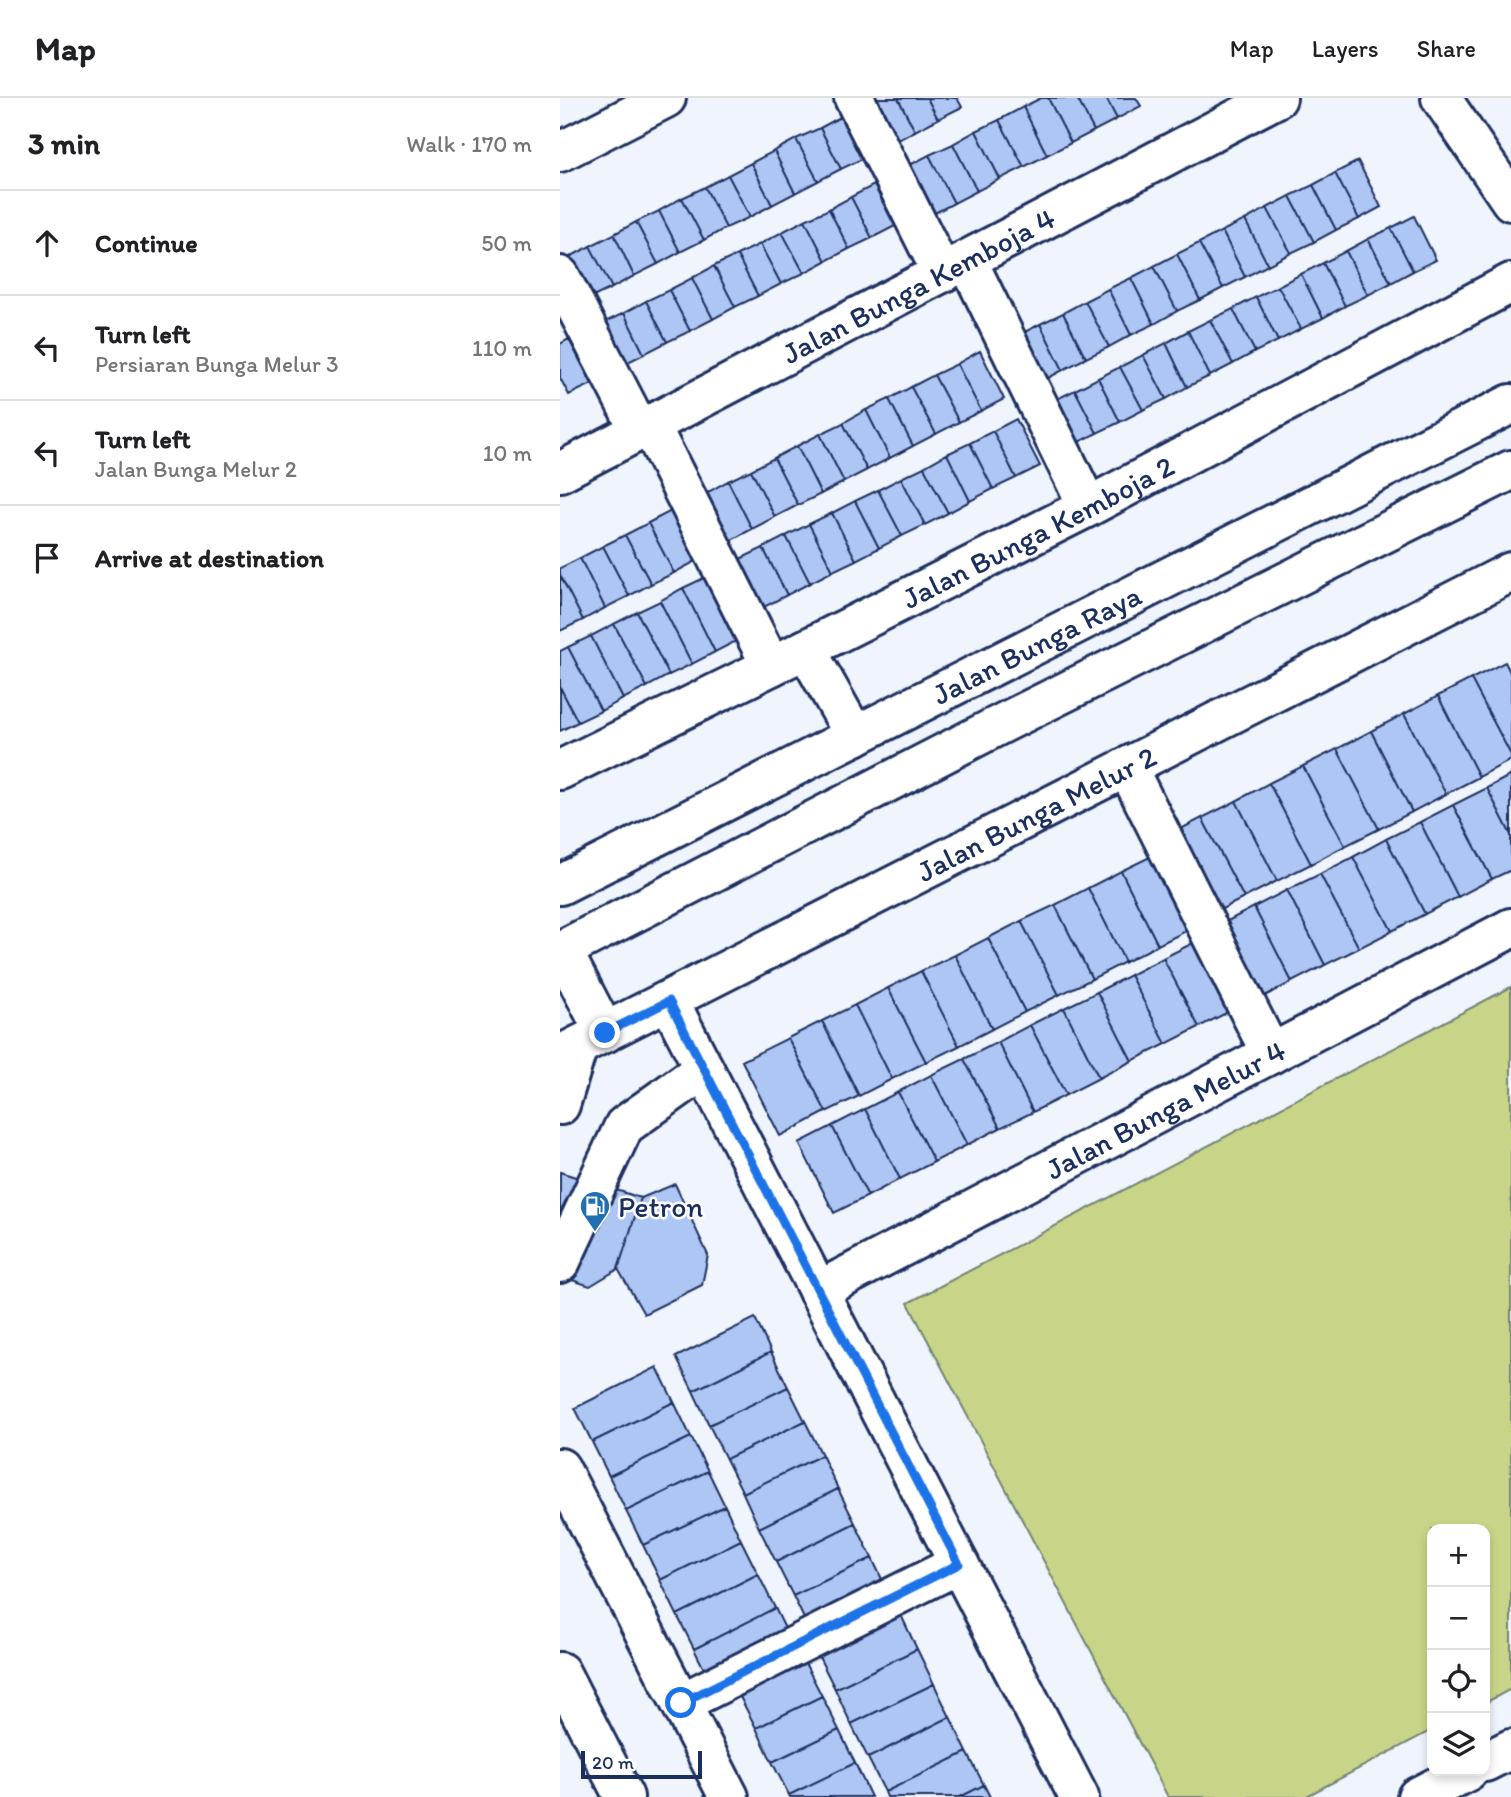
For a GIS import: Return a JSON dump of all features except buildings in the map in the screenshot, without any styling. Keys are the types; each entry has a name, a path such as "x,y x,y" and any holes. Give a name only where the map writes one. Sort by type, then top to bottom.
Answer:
{"street":[{"path":"560,152 666,98"},
{"path":"854,98 955,267 1088,507"},
{"name":"Jalan Bunga Kemboja 4","path":"560,472 1277,98"},
{"path":"1441,98 1511,201"},
{"path":"560,276 645,428 771,666"},
{"name":"Jalan Bunga Kemboja 2","path":"560,770 1088,507 1511,284"},
{"name":"Jalan Bunga Raya","path":"560,885 1511,404"},
{"name":"Jalan Bunga Raya","path":"561,950 1004,722 1511,470"},
{"name":"Jalan Bunga Melur 2","path":"581,1045 1511,572"},
{"path":"806,649 855,736"},
{"path":"1127,767 1271,1054"},
{"name":"Jalan Bunga Melur 4","path":"818,1291 1511,928"},
{"path":"560,1105 581,1045 561,950"},
{"path":"669,1001 1079,1797"},
{"path":"560,1263 624,1126 704,1069"},
{"path":"560,1468 729,1797"},
{"path":"681,1703 959,1564"},
{"path":"560,1672 624,1797"},
{"path":"1490,1760 1511,1749"},
{"path":"1417,1797 1458,1776"}],"green space":[{"path":"1511,987 1511,1689 1490,1700 1490,1524 1427,1524 1427,1733 1305,1797 1168,1797 908,1303"}],"place":[{"name":"Petron","path":"595,1233"}],"route":[{"path":"605,1033 669,1001 959,1564 681,1703"}]}
